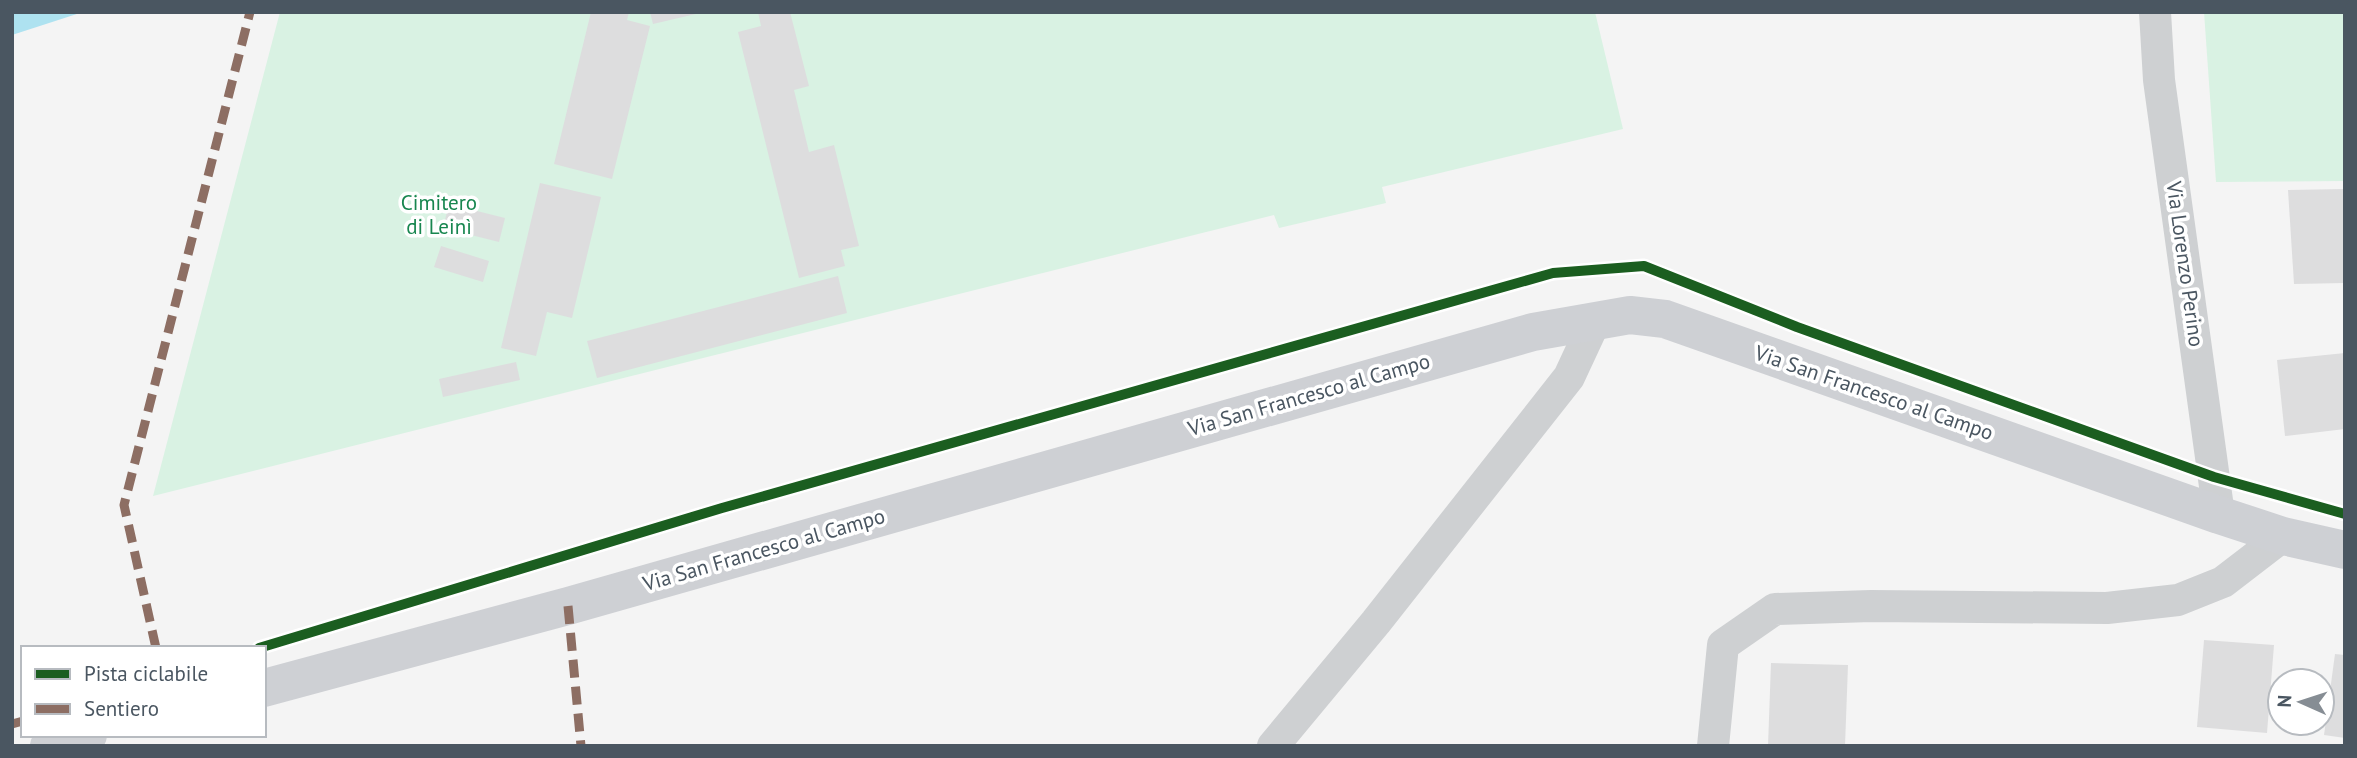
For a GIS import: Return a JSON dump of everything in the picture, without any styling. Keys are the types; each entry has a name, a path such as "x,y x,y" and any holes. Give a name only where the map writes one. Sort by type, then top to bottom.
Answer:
{"street":[{"name":"Via Lorenzo Perino","path":"2155,12 2159,80 2219,515"},
{"name":"Via San Francesco al Campo","path":"266,687 568,606 1533,332 1630,315 1665,319 2219,515 2283,536 2345,550"},
{"path":"1273,746 1376,622 1569,376 1596,319"},
{"path":"1713,746 1723,645 1775,609 1871,606 2107,608 2178,600 2223,582 2283,536"},
{"path":"49,746 81,737"}],"green space":[{"name":"Cimitero di Leinì","path":"280,12 1595,12 1623,129 1382,187 1386,203 1279,228 1274,215 153,496"},
{"path":"2204,12 2345,12 2345,181 2216,182"}],"water":[{"path":"12,12 83,12 12,35"}],"building":[{"path":"591,12 629,12 627,20 650,26 612,179 554,164"},
{"path":"650,12 699,12 700,13 653,24"},
{"path":"758,12 790,12 809,86 794,90 809,152 834,145 859,246 841,250 845,266 799,278 738,32 761,26"},
{"path":"540,183 601,197 572,318 547,312 536,356 501,348"},
{"path":"2345,189 2345,283 2294,284 2288,190"},
{"path":"449,204 505,218 499,242 443,228"},
{"path":"441,246 489,261 483,282 434,267"},
{"path":"838,276 847,313 597,378 587,341"},
{"path":"2345,353 2345,429 2285,436 2277,360"},
{"path":"516,362 520,380 443,397 439,379"},
{"path":"2204,640 2274,645 2272,667 2266,667 2266,733 2197,727"},
{"path":"2335,654 2345,655 2345,738 2336,737 2336,667 2333,667"},
{"path":"1771,663 1848,665 1845,746 1768,746"}],"marked path":[{"path":"156,646 124,505 250,12"},
{"path":"568,606 581,746"},
{"path":"12,724 21,722"}],"cycle path":[{"path":"266,646 722,508 1553,273 1644,266 1797,327 2214,477 2345,514"}]}
